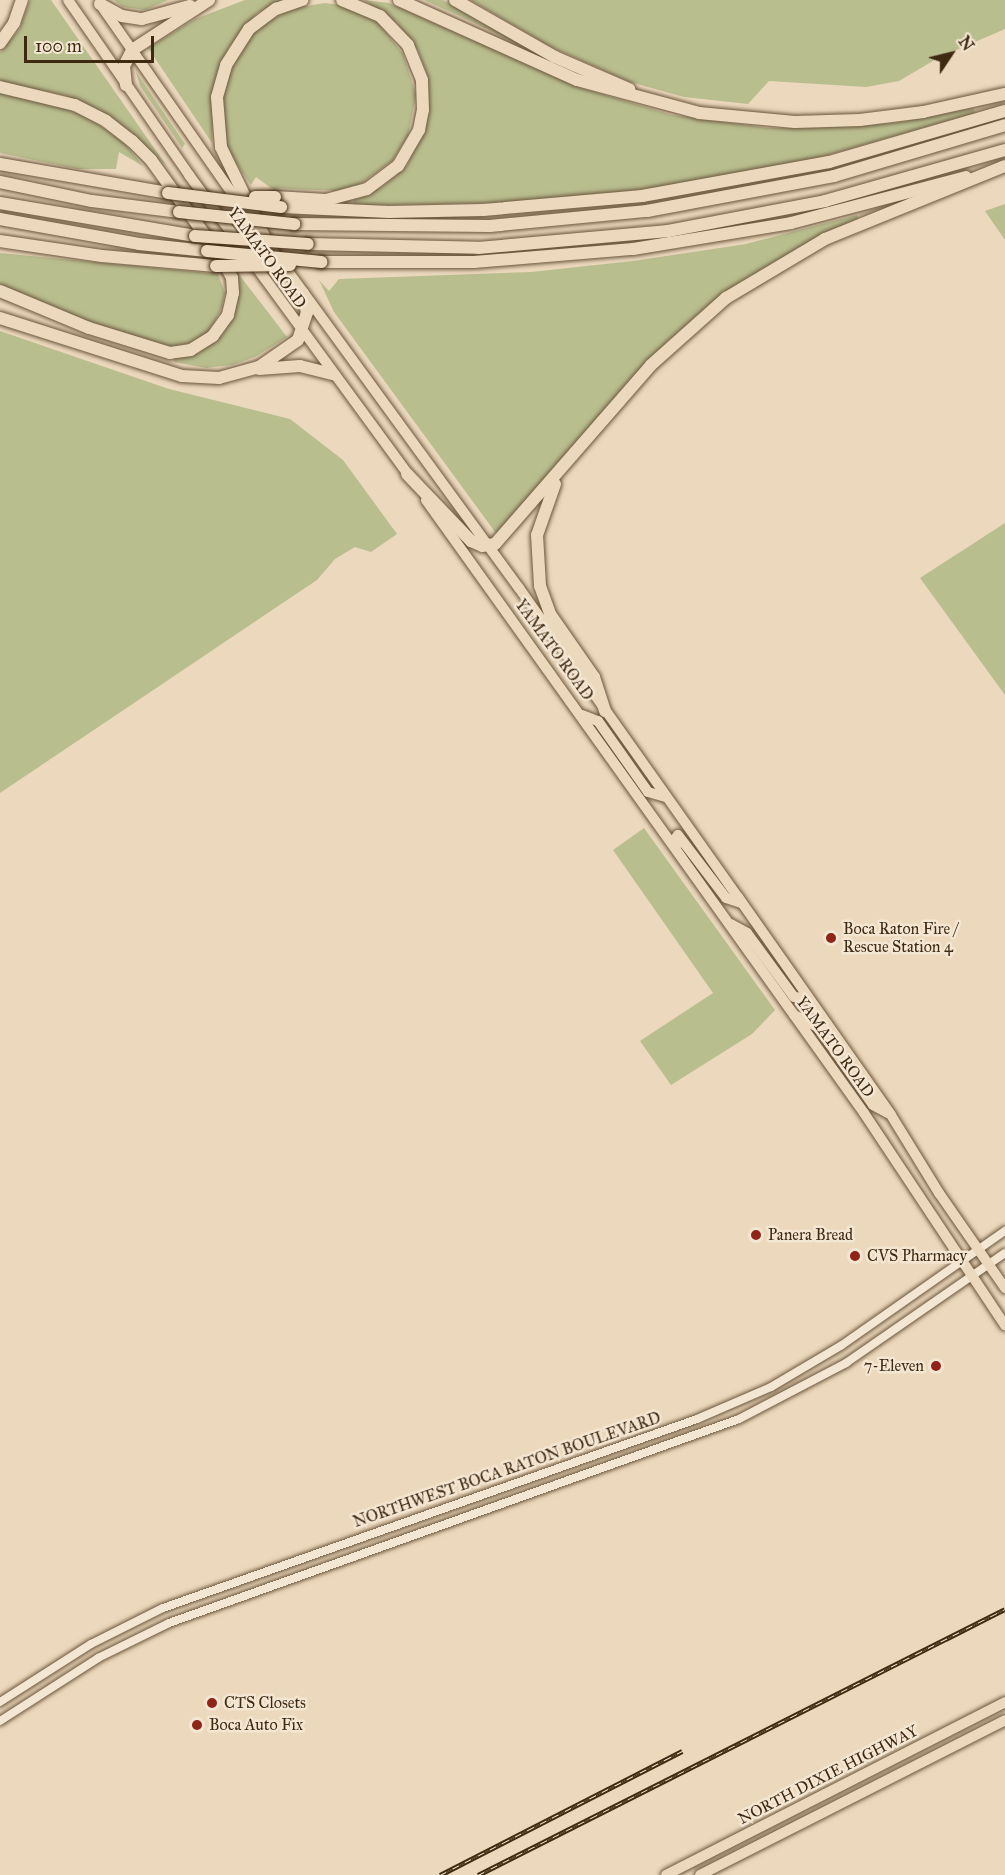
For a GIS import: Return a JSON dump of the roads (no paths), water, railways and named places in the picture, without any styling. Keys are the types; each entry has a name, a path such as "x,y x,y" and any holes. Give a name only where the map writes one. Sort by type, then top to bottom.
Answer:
{"highway":[{"path":"0,43 14,23 22,0"},
{"path":"126,85 124,66 132,51 208,0"},
{"path":"99,2 122,16 147,20 208,0"},
{"path":"268,244 220,147 217,97 226,65 249,29 276,9 302,0"},
{"path":"278,202 326,200 368,189 399,166 419,130 423,90 413,53 380,16 342,0"},
{"path":"399,0 577,80 669,107 732,117 802,122 860,120 923,112 1005,94"},
{"path":"455,0 596,76 732,117"},
{"path":"0,87 75,105 132,141 151,160 220,256 232,278 233,293 225,322 213,336 191,350 170,353 89,328 0,291"},
{"path":"0,164 168,193 209,197 472,210 642,196 829,162 1005,111"},
{"path":"0,182 92,201 294,224 490,226 647,211 834,176 1005,125"},
{"path":"0,203 195,236 308,244 478,248 668,231 825,201 1005,150"},
{"path":"0,241 125,259 216,266 257,267 321,262 505,261 655,246 801,220 1005,166"},
{"path":"407,474 468,538 489,546 505,536 663,352 745,284 825,239 1005,166"},
{"path":"0,219 129,243 321,262"},
{"path":"252,370 291,347 303,333 307,313 303,293"},
{"path":"0,318 182,376 219,378 252,370 300,366 333,374"},
{"path":"567,463 540,524 538,580 550,614 594,677 605,711"}],"main road":[{"name":"YAMATO ROAD","path":"68,0 303,333 582,715 794,1015 1005,1325"},
{"name":"YAMATO ROAD","path":"99,2 268,244 489,546 891,1115 1005,1288"},
{"path":"582,715 598,721 648,792 666,796"},
{"path":"678,851 674,840 678,835 726,898 741,903"},
{"path":"728,923 747,933 794,997 808,998"},
{"path":"794,1015 818,1026 873,1105 891,1115"},
{"name":"NORTH DIXIE HIGHWAY","path":"666,1875 1005,1702"},
{"name":"NORTH DIXIE HIGHWAY","path":"700,1875 1005,1720"}],"street":[{"name":"NORTHWEST BOCA RATON BOULEVARD","path":"0,1702 91,1644 163,1608 697,1419 771,1387 837,1348 1005,1231"},
{"name":"NORTHWEST BOCA RATON BOULEVARD","path":"0,1721 90,1662 169,1623 703,1434 796,1391 867,1349 970,1275 1005,1253"},
{"path":"540,1474 546,1489"}],"railway":[{"path":"478,1875 1005,1609"},
{"path":"440,1875 682,1751"}],"place":[{"name":"Boca Raton Fire / Rescue Station 4","path":"831,938"},
{"name":"Panera Bread","path":"756,1235"},
{"name":"CVS Pharmacy","path":"855,1256"},
{"name":"7-Eleven","path":"936,1366"},
{"name":"CTS Closets","path":"212,1703"},
{"name":"Boca Auto Fix","path":"197,1725"}]}
